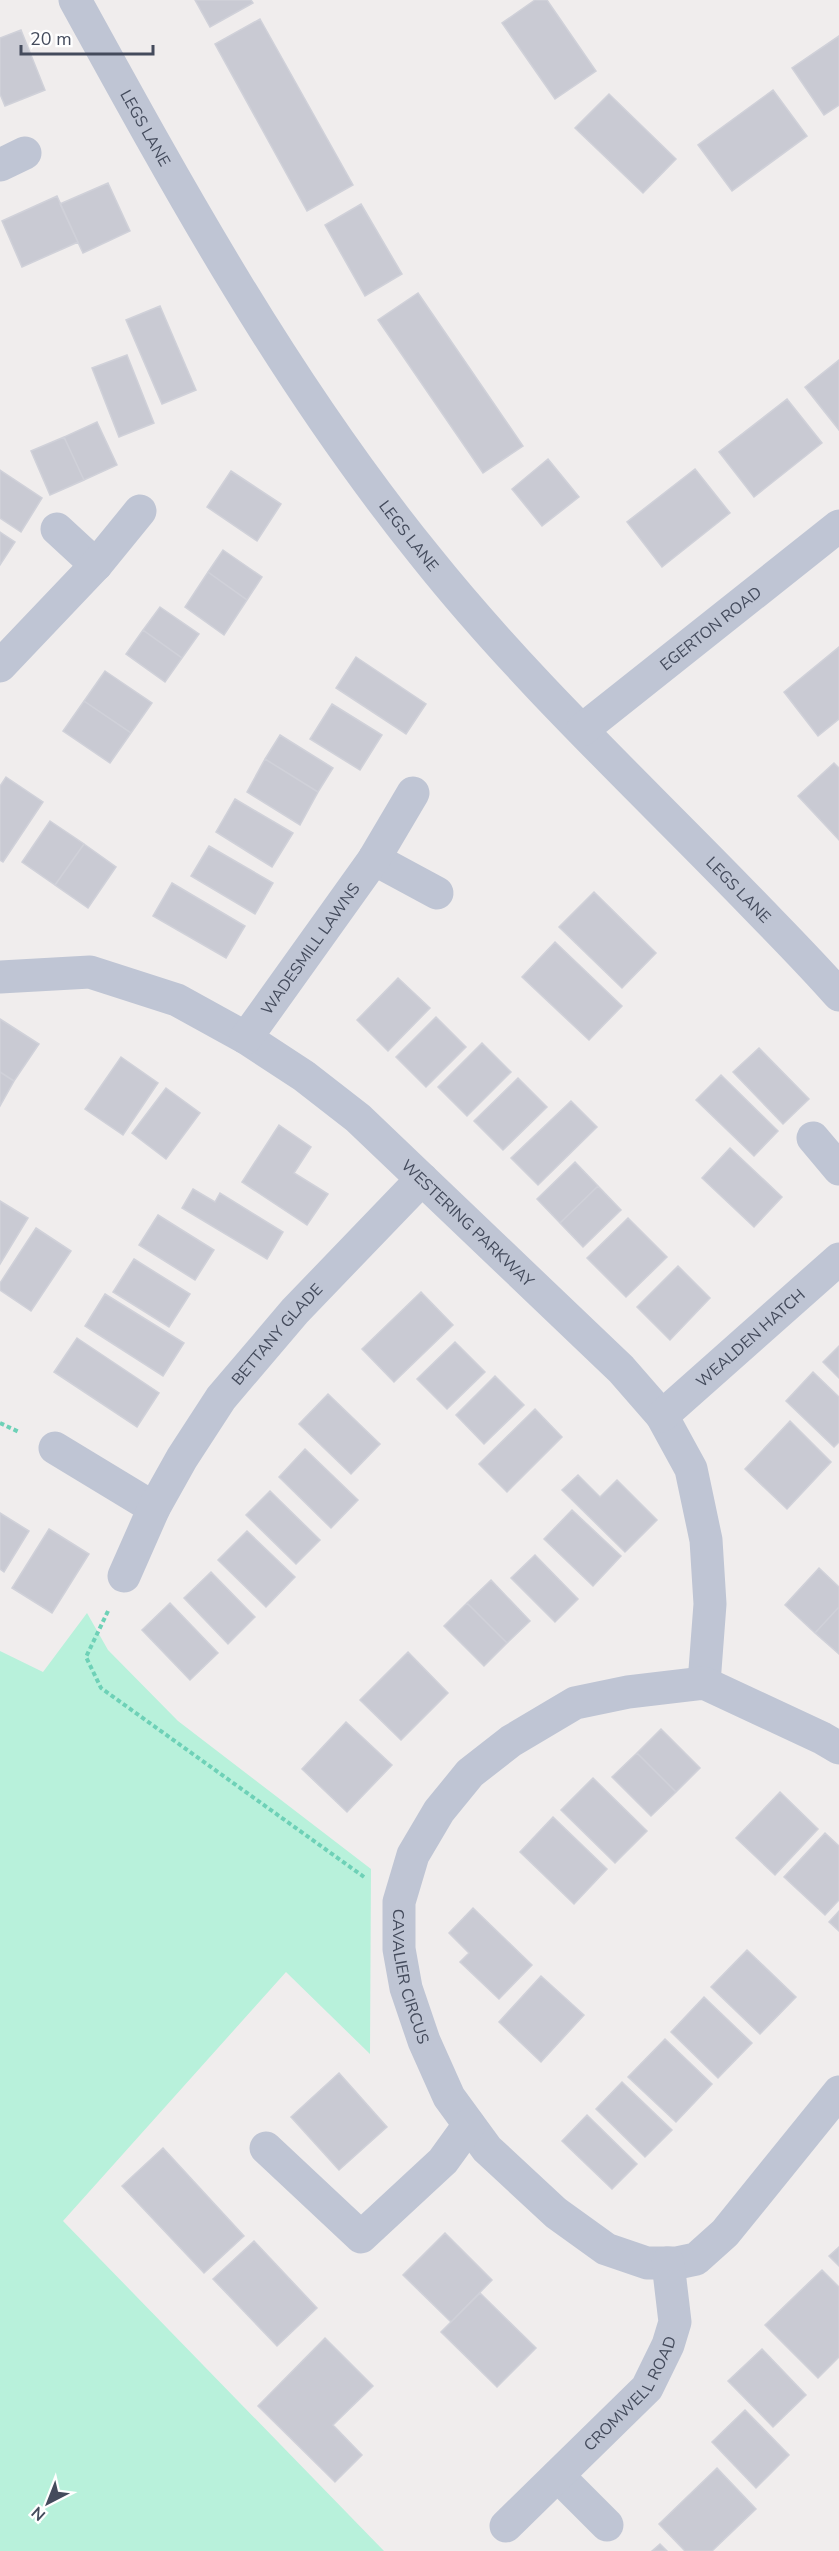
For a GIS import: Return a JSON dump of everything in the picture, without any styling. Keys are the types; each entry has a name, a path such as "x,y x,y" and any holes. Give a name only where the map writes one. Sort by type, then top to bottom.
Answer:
{"street":[{"name":"LEGS LANE","path":"75,0 190,207 276,350 352,462 426,558 496,640 839,995"},
{"path":"0,666 96,565 140,511"},
{"name":"EGERTON ROAD","path":"582,730 839,526"},
{"path":"57,529 96,565"},
{"name":"WADESMILL LAWNS","path":"246,1038 374,859 413,793"},
{"path":"374,859 437,893"},
{"name":"WESTERING PARKWAY","path":"0,977 90,972 177,1000 246,1038 304,1076 358,1118 621,1369 662,1416 691,1469 706,1540 710,1604 704,1683"},
{"path":"813,1138 839,1169"},
{"name":"BETTANY GLADE","path":"124,1576 154,1508 182,1458 221,1398 295,1311 422,1179"},
{"name":"WEALDEN HATCH","path":"662,1416 839,1259"},
{"path":"55,1448 154,1508"},
{"path":"704,1683 839,1748"},
{"name":"CAVALIER CIRCUS","path":"658,2263 606,2249 556,2213 487,2149 469,2125 450,2097 424,2041 406,1988 399,1948 399,1902 413,1855 438,1811 470,1773 511,1741 575,1703 628,1692 704,1683"},
{"path":"658,2263 696,2259 725,2233 837,2098"},
{"path":"266,2148 361,2237 443,2161 469,2125"},
{"name":"CROMWELL ROAD","path":"506,2526 647,2388 668,2345 675,2322 658,2263"},
{"path":"558,2476 607,2525"}],"path":[{"path":"124,1576 86,1657 101,1688 399,1902"}],"green space":[{"path":"87,1613 108,1650 178,1721 371,1869 370,2054 286,1972 63,2221 384,2551 0,2551 0,1651 43,1672"}],"building":[{"path":"195,0 251,0 253,3 210,27"},
{"path":"535,0 547,0 596,71 555,99 502,23"},
{"path":"260,19 353,185 307,211 215,44"},
{"path":"21,30 45,90 5,106 0,94 0,38"},
{"path":"839,36 839,105 824,115 792,68"},
{"path":"773,90 807,136 732,191 698,145"},
{"path":"609,94 676,159 643,193 575,128"},
{"path":"108,183 130,231 83,253 60,204"},
{"path":"57,196 78,242 22,267 2,221"},
{"path":"361,204 402,274 365,296 325,225"},
{"path":"418,293 523,446 483,473 378,320"},
{"path":"160,306 196,390 162,404 126,320"},
{"path":"127,355 154,423 119,437 92,368"},
{"path":"839,360 839,430 805,387"},
{"path":"787,399 822,443 754,497 719,452"},
{"path":"97,422 117,465 84,480 64,437"},
{"path":"64,437 84,480 50,495 31,451"},
{"path":"548,459 579,497 542,526 512,489"},
{"path":"695,469 730,513 662,567 627,522"},
{"path":"0,470 42,498 21,532 0,518"},
{"path":"231,471 281,504 257,541 207,507"},
{"path":"0,532 15,542 0,565"},
{"path":"223,550 262,577 247,600 208,572"},
{"path":"208,572 247,600 224,635 185,607"},
{"path":"160,607 199,634 182,658 143,630"},
{"path":"143,630 182,658 165,682 126,654"},
{"path":"839,647 839,719 818,736 784,692"},
{"path":"356,657 426,704 406,734 336,688"},
{"path":"105,671 152,703 131,733 84,701"},
{"path":"84,701 131,733 110,763 63,731"},
{"path":"332,704 382,735 360,770 310,739"},
{"path":"280,735 333,768 318,792 265,759"},
{"path":"265,759 318,792 300,825 247,792"},
{"path":"834,763 839,768 839,840 798,796"},
{"path":"6,777 43,802 3,862 0,860 0,786"},
{"path":"235,799 293,833 272,867 216,832"},
{"path":"50,821 84,844 55,885 22,862"},
{"path":"84,844 116,867 88,908 55,885"},
{"path":"209,846 273,883 255,914 191,876"},
{"path":"172,883 245,926 226,958 153,916"},
{"path":"594,892 656,953 622,988 559,927"},
{"path":"555,942 622,1006 589,1040 522,977"},
{"path":"398,978 430,1008 388,1051 357,1020"},
{"path":"436,1017 466,1047 426,1087 396,1057"},
{"path":"0,1019 39,1044 14,1081 0,1072"},
{"path":"482,1043 511,1072 467,1116 438,1087"},
{"path":"759,1048 809,1099 783,1124 733,1072"},
{"path":"121,1057 158,1083 123,1135 85,1109"},
{"path":"0,1072 14,1081 0,1106"},
{"path":"721,1075 778,1131 754,1156 696,1100"},
{"path":"518,1078 547,1107 503,1150 474,1121"},
{"path":"166,1088 200,1113 166,1159 132,1133"},
{"path":"571,1101 597,1127 538,1185 511,1158"},
{"path":"279,1125 311,1147 294,1173 328,1194 307,1225 242,1182"},
{"path":"730,1148 782,1197 754,1227 702,1178"},
{"path":"575,1162 598,1186 560,1223 537,1199"},
{"path":"598,1186 621,1210 583,1247 560,1223"},
{"path":"193,1189 215,1202 220,1193 283,1232 267,1259 182,1208"},
{"path":"0,1201 28,1218 0,1264"},
{"path":"158,1215 214,1250 195,1280 139,1245"},
{"path":"628,1218 667,1257 626,1297 587,1258"},
{"path":"36,1228 71,1251 31,1311 0,1290 0,1283"},
{"path":"134,1259 190,1294 169,1327 113,1292"},
{"path":"678,1266 710,1298 670,1340 637,1307"},
{"path":"421,1292 453,1325 394,1382 362,1349"},
{"path":"105,1294 184,1343 163,1376 85,1326"},
{"path":"77,1338 159,1393 137,1427 54,1372"},
{"path":"455,1342 485,1372 447,1409 417,1379"},
{"path":"839,1346 839,1378 823,1362"},
{"path":"813,1372 839,1397 839,1442 834,1447 786,1401"},
{"path":"495,1376 524,1405 484,1444 456,1415"},
{"path":"328,1394 380,1444 351,1474 299,1424"},
{"path":"535,1409 562,1437 507,1492 479,1464"},
{"path":"790,1421 831,1462 787,1509 745,1469"},
{"path":"305,1449 358,1500 331,1528 279,1477"},
{"path":"578,1475 600,1497 617,1480 657,1520 625,1552 562,1490"},
{"path":"270,1491 320,1540 296,1564 246,1515"},
{"path":"572,1510 621,1556 593,1586 544,1539"},
{"path":"0,1513 29,1531 4,1572 0,1569"},
{"path":"49,1529 89,1554 52,1613 12,1588"},
{"path":"247,1531 295,1577 266,1607 218,1560"},
{"path":"535,1555 578,1599 555,1622 511,1578"},
{"path":"819,1568 839,1587 839,1607 815,1633 785,1605"},
{"path":"211,1572 255,1617 228,1644 184,1598"},
{"path":"491,1580 530,1621 507,1643 467,1603"},
{"path":"170,1603 218,1653 190,1680 142,1630"},
{"path":"467,1603 507,1643 484,1666 444,1626"},
{"path":"839,1607 839,1654 815,1633"},
{"path":"408,1652 448,1693 401,1740 360,1700"},
{"path":"346,1722 392,1765 347,1812 302,1769"},
{"path":"661,1729 700,1768 676,1792 637,1753"},
{"path":"637,1753 676,1792 651,1816 612,1777"},
{"path":"593,1778 647,1831 615,1863 561,1810"},
{"path":"780,1792 818,1829 775,1875 736,1838"},
{"path":"553,1817 607,1869 574,1904 520,1852"},
{"path":"825,1833 839,1846 839,1900 825,1915 784,1877"},
{"path":"473,1908 532,1965 499,1999 460,1962 469,1953 449,1933"},
{"path":"839,1911 839,1931 829,1922"},
{"path":"747,1950 796,1997 760,2034 711,1987"},
{"path":"541,1976 584,2015 541,2062 499,2022"},
{"path":"704,1997 752,2043 718,2078 671,2032"},
{"path":"665,2039 712,2084 676,2122 628,2077"},
{"path":"339,2073 387,2127 339,2170 291,2117"},
{"path":"622,2082 672,2130 645,2157 596,2109"},
{"path":"587,2115 637,2164 612,2189 562,2141"},
{"path":"163,2148 244,2236 204,2273 122,2186"},
{"path":"445,2233 492,2280 451,2322 403,2275"},
{"path":"254,2241 317,2308 277,2346 213,2279"},
{"path":"839,2247 839,2266 829,2256"},
{"path":"822,2270 839,2287 839,2357 818,2378 765,2325"},
{"path":"480,2293 536,2348 497,2387 441,2332"},
{"path":"325,2338 373,2386 333,2425 362,2455 335,2482 258,2406"},
{"path":"762,2349 806,2395 773,2427 728,2381"},
{"path":"745,2410 789,2455 756,2488 712,2442"},
{"path":"717,2468 756,2509 712,2551 685,2551 659,2524"},
{"path":"660,2544 667,2551 652,2551"}]}
